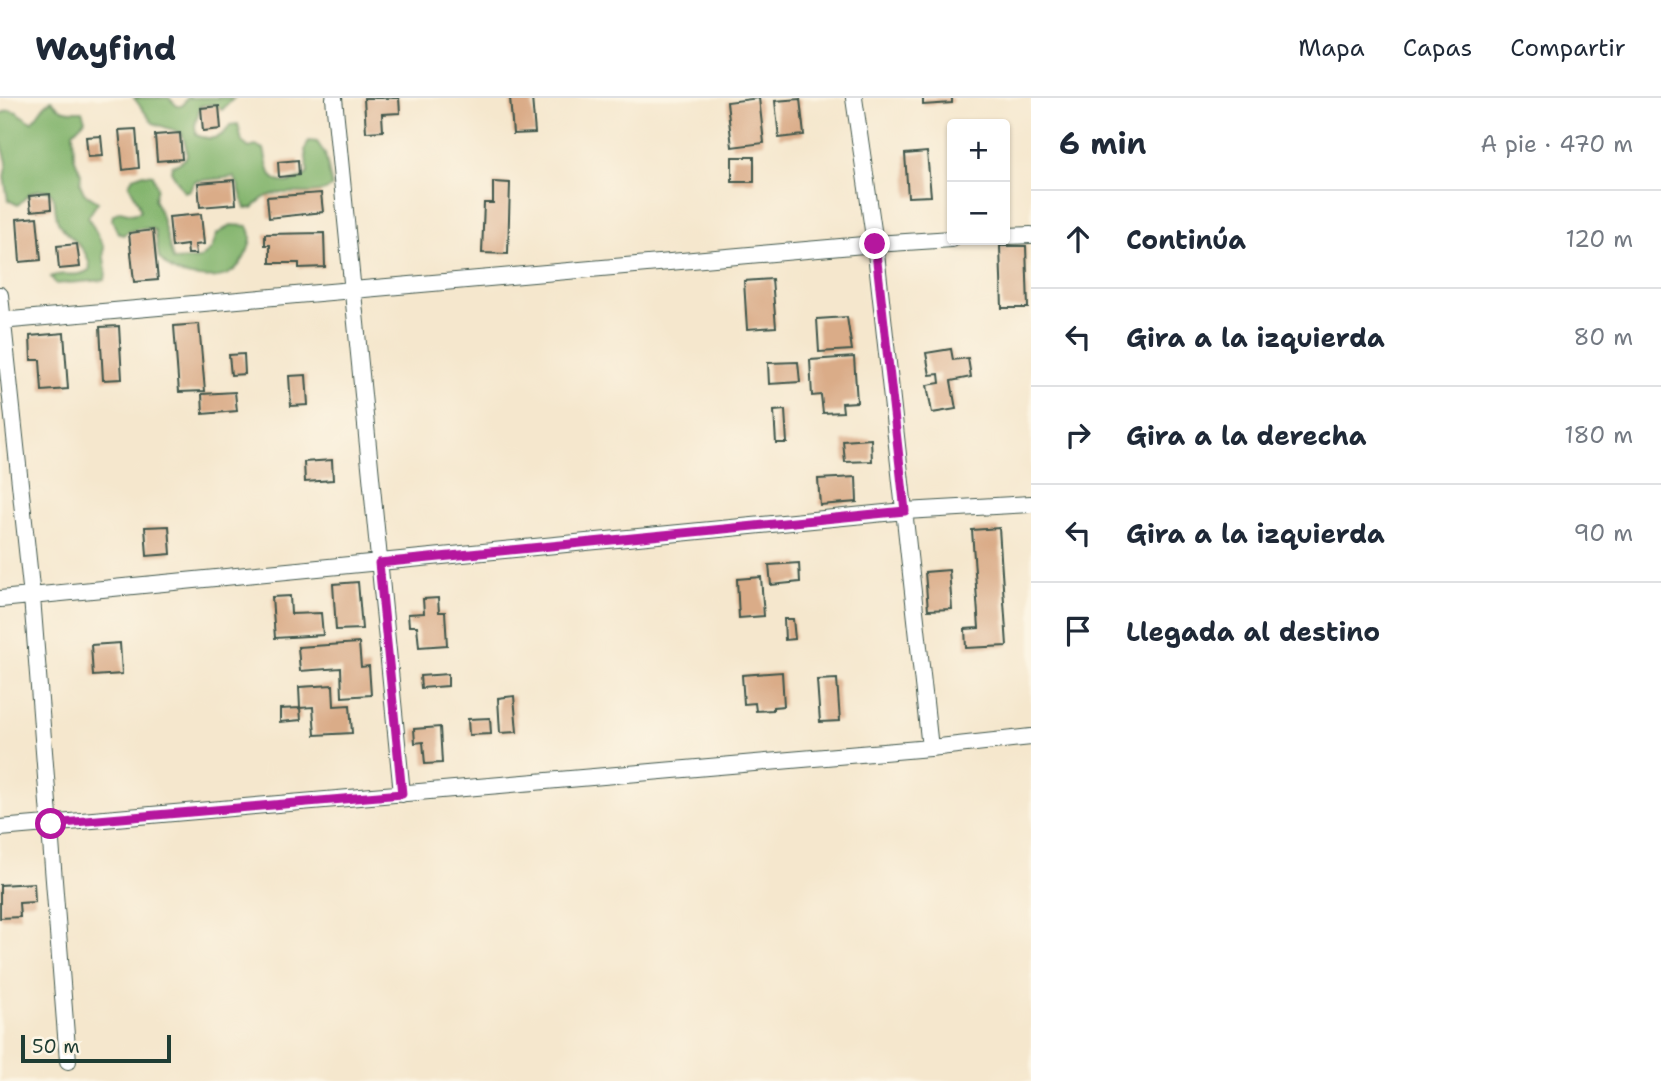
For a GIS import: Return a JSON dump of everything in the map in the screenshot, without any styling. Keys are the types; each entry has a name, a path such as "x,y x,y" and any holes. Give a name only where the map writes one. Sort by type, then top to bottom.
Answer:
{"street":[{"path":"334,98 402,794"},
{"path":"854,98 875,244 930,748"},
{"path":"1010,236 1031,235"},
{"path":"1,321 947,239"},
{"path":"0,295 32,597 68,1061"},
{"path":"0,599 905,511 1031,505"},
{"path":"0,828 1031,737"}],"green space":[{"path":"134,98 169,98 177,106 182,106 187,98 234,98 222,110 213,104 200,106 195,126 196,135 216,138 230,125 238,124 242,142 249,148 256,146 264,149 272,177 280,182 295,180 308,173 305,149 309,141 317,142 325,154 332,187 312,193 270,195 253,208 245,208 234,177 195,181 190,190 184,192 171,171 172,166 184,160 187,154 182,133 153,123"},
{"path":"52,100 61,109 82,111 85,120 73,132 74,157 81,174 80,184 84,193 98,202 88,217 104,247 105,280 56,284 51,277 81,274 90,269 86,254 59,223 50,191 39,190 31,193 18,205 8,200 4,177 7,162 0,137 0,114 9,110 17,112 31,122"},
{"path":"141,174 153,175 157,187 154,199 161,214 173,260 199,259 211,250 217,234 231,225 247,226 251,237 250,244 235,269 218,277 182,274 171,269 159,258 155,230 138,229 123,235 118,233 112,220 113,215 120,211 132,214 140,212 129,184 133,177"}],"building":[{"path":"364,98 399,98 400,113 382,114 383,131 366,132"},
{"path":"510,98 532,98 535,133 513,134"},
{"path":"759,98 764,143 732,147 727,102"},
{"path":"923,98 952,98 952,103 923,105"},
{"path":"800,99 804,135 779,138 775,101"},
{"path":"219,106 221,129 203,131 201,108"},
{"path":"136,129 139,168 123,170 119,130"},
{"path":"180,133 182,159 157,161 155,135"},
{"path":"101,136 103,156 88,157 86,137"},
{"path":"927,152 931,196 908,197 905,154"},
{"path":"732,157 754,157 754,182 732,182"},
{"path":"298,160 299,175 279,177 278,162"},
{"path":"234,180 236,204 200,207 198,183"},
{"path":"493,182 510,183 508,254 482,253 484,203 493,203"},
{"path":"321,193 323,212 269,218 267,197"},
{"path":"50,194 51,209 31,211 29,196"},
{"path":"201,214 204,244 195,245 196,254 188,254 187,245 172,247 169,217"},
{"path":"37,217 41,260 20,262 17,219"},
{"path":"153,230 158,280 134,282 129,233"},
{"path":"324,233 325,267 299,268 299,263 270,263 270,245 265,245 265,234"},
{"path":"77,244 80,267 59,269 57,246"},
{"path":"1000,246 1026,246 1028,308 1002,308"},
{"path":"772,279 776,327 747,329 744,281"},
{"path":"847,317 852,350 819,352 817,319"},
{"path":"199,324 205,391 179,392 174,326"},
{"path":"119,326 122,379 103,380 100,327"},
{"path":"64,333 68,389 42,391 40,360 31,360 30,336"},
{"path":"951,349 953,360 968,358 971,377 951,381 956,409 932,413 927,385 940,383 939,374 930,375 926,353"},
{"path":"244,354 245,374 231,375 229,355"},
{"path":"854,357 857,402 842,403 843,412 823,413 821,395 812,396 810,360"},
{"path":"798,362 800,382 769,384 768,363"},
{"path":"306,375 308,405 291,406 289,376"},
{"path":"235,392 237,411 203,414 202,394"},
{"path":"785,410 787,443 776,443 774,411"},
{"path":"871,439 872,461 845,462 843,441"},
{"path":"332,460 333,480 305,482 304,462"},
{"path":"856,477 857,502 820,505 818,479"},
{"path":"169,526 171,554 147,556 145,527"},
{"path":"999,528 1007,646 966,648 965,629 979,628 972,530"},
{"path":"799,563 800,582 771,585 769,565"},
{"path":"949,570 952,609 928,610 925,572"},
{"path":"761,577 764,616 739,618 737,579"},
{"path":"358,582 362,629 336,630 333,584"},
{"path":"290,596 291,614 321,613 323,635 275,638 272,597"},
{"path":"438,598 439,612 445,612 447,645 419,647 417,626 409,626 408,614 424,613 423,599"},
{"path":"784,619 793,619 795,639 785,640"},
{"path":"120,643 122,674 93,676 91,645"},
{"path":"359,643 361,667 369,666 371,695 342,697 341,668 300,671 298,647"},
{"path":"782,672 784,706 756,711 755,703 744,704 742,675"},
{"path":"448,674 448,686 421,688 420,676"},
{"path":"837,679 840,721 820,722 817,680"},
{"path":"333,685 334,706 350,705 352,733 315,735 313,707 300,708 299,687"},
{"path":"514,696 517,732 500,733 498,698"},
{"path":"300,708 301,720 280,722 280,709"},
{"path":"490,718 491,734 469,735 468,719"},
{"path":"440,727 442,763 425,764 423,742 415,743 414,729"},
{"path":"34,883 35,902 19,903 20,917 0,918 0,885"}],"route":[{"path":"51,824 402,794 379,563 905,511 875,244"}]}
